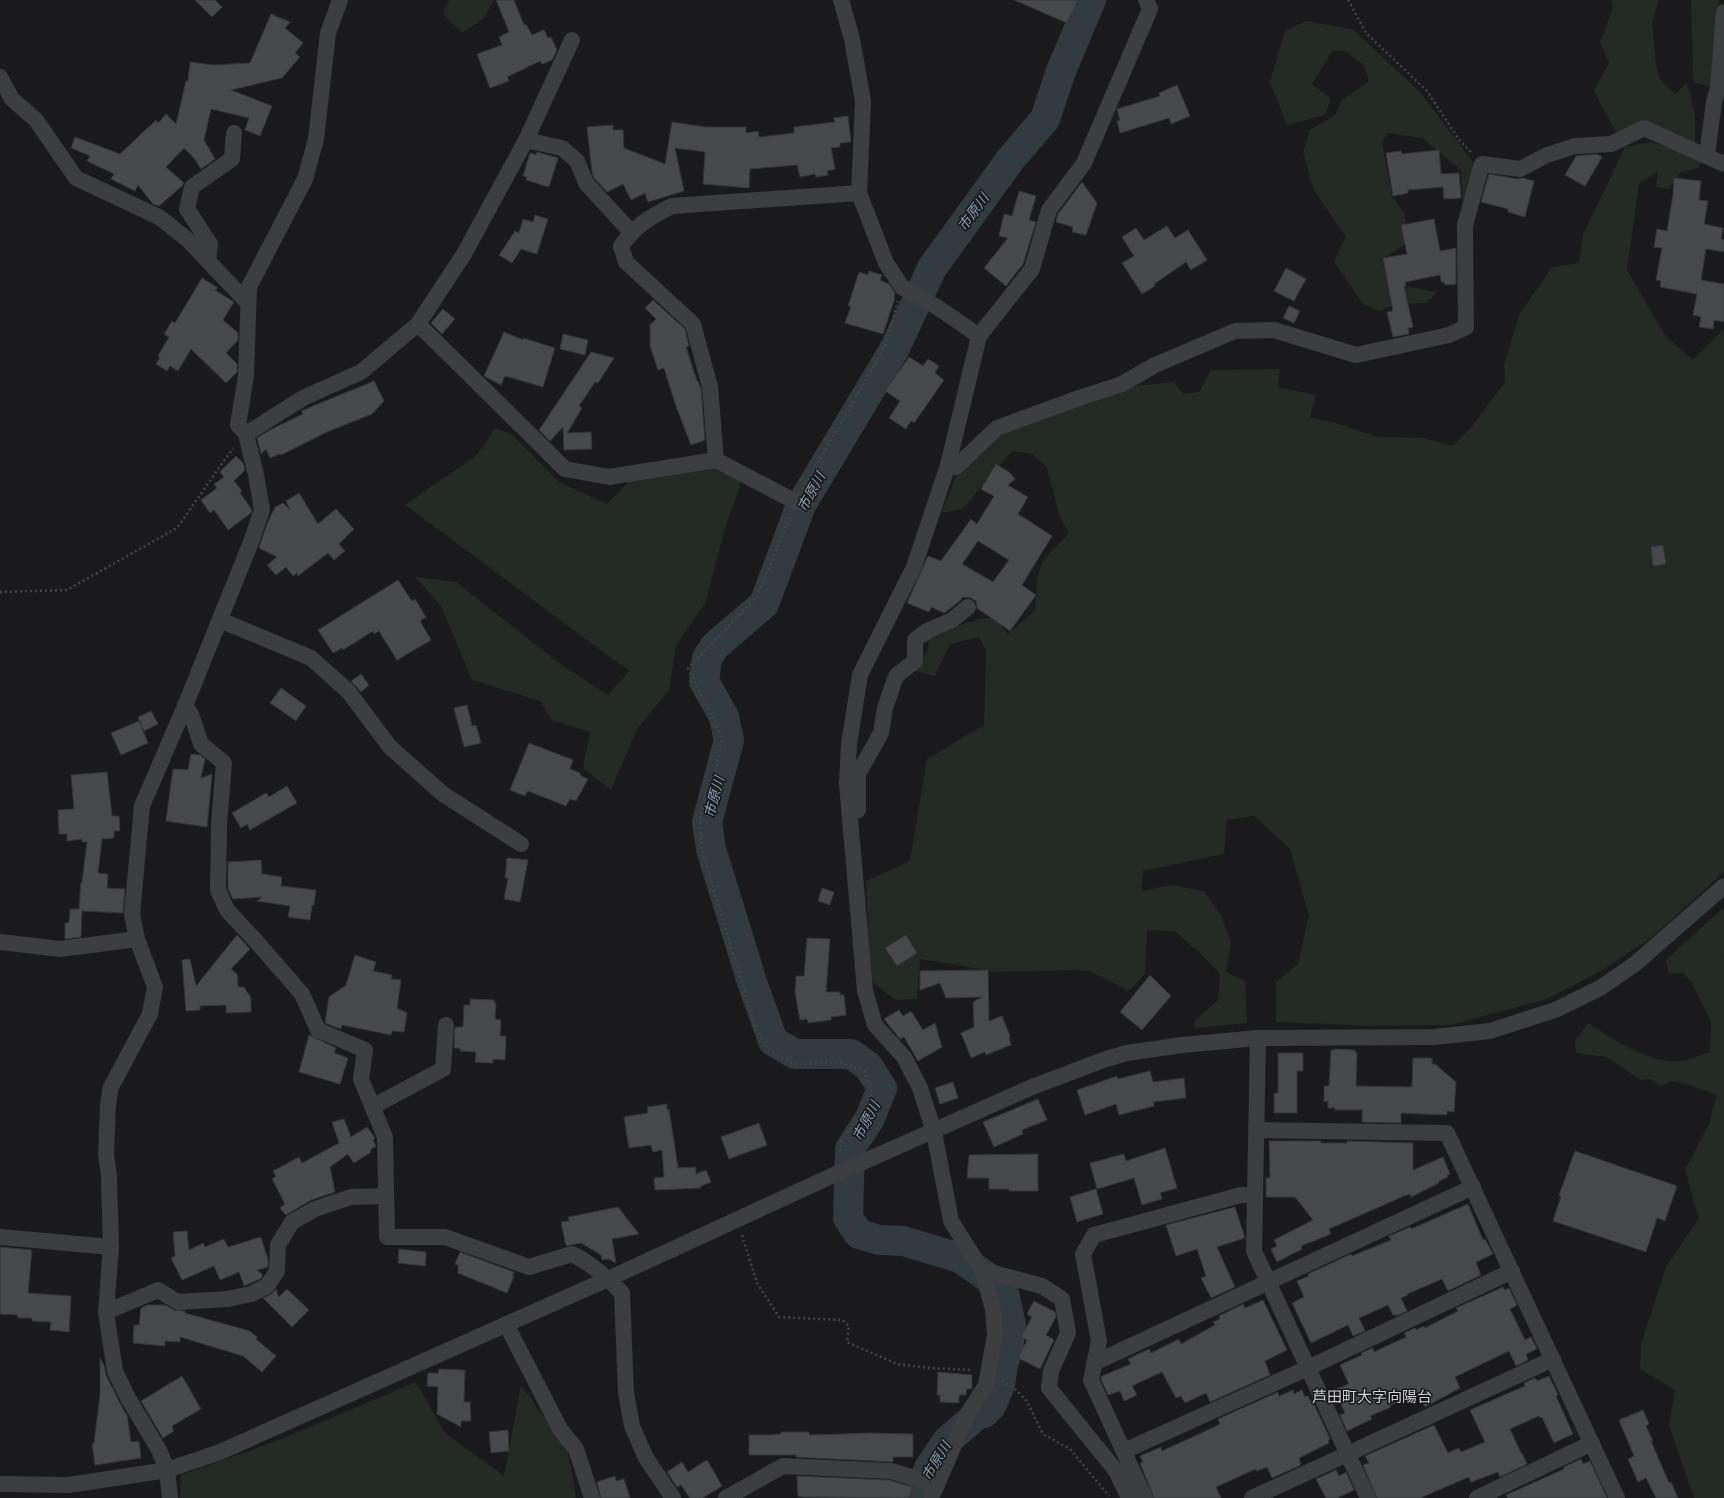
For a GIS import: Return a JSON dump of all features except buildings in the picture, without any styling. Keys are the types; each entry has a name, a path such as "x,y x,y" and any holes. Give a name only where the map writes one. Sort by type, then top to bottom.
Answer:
{"street":[{"path":"170,1498 167,1470 159,1450 128,1398 115,1371 106,1312 111,1247 109,1176 106,1154 108,1104 111,1087 150,1014 155,987 137,939 132,914 142,806 220,620 262,510 256,475 246,434 238,425 246,376 249,287 305,179 316,139 328,33 340,0"},
{"path":"841,0 852,39 863,100 859,193 886,264 902,287 937,307 979,336"},
{"path":"726,1498 783,1466 891,1471 934,1491 968,1413 986,1385 995,1335 993,1309 982,1270 951,1221 934,1132 920,1088 904,1057 875,1025 865,991 847,784 849,744 860,675 914,567 948,465 979,336 1032,269 1049,210 1084,163 1151,3"},
{"path":"1706,156 1714,102 1718,88 1724,12"},
{"path":"246,434 303,398 361,372 418,324 464,254 526,140 572,40"},
{"path":"0,78 12,99 36,120 76,178 158,217 188,240 248,303"},
{"path":"948,465 956,467 997,428 1122,384 1155,365 1235,331 1274,330 1356,355 1449,335 1466,327 1465,225 1482,164 1520,169 1547,154 1575,146 1611,144 1644,128 1724,164"},
{"path":"208,260 210,244 187,209 192,187 232,159 234,134"},
{"path":"526,140 562,148 577,162 586,183 631,232"},
{"path":"716,460 710,387 693,324 626,262 621,246 631,232 648,218 672,206 859,193"},
{"path":"418,324 565,469 610,477 716,460 796,502"},
{"path":"850,819 858,814 858,774 881,733 885,708 896,676 915,662 916,640 927,631 952,620 968,607"},
{"path":"220,620 311,658 348,691 390,747 443,794 521,844"},
{"path":"185,706 191,714 201,744 224,764 219,824 218,890 227,910 302,994 318,1030 365,1050 361,1079 385,1137 387,1237 446,1237 528,1267 572,1254 588,1263 608,1279 622,1293 626,1393 632,1426 646,1458 673,1498"},
{"path":"0,1484 69,1486 167,1470 220,1452 608,1279 838,1173 934,1132 1032,1087 1127,1052 1182,1044 1258,1038 1434,1037 1490,1031 1548,1012 1600,988 1635,964 1724,886"},
{"path":"0,942 60,949 137,939"},
{"path":"372,1107 443,1069 446,1025"},
{"path":"1258,1038 1254,1251 1368,1498"},
{"path":"1256,1130 1447,1133 1617,1498"},
{"path":"1094,1363 1473,1187"},
{"path":"1145,1498 1091,1380 1099,1340 1083,1254 1094,1236 1241,1195 1255,1195"},
{"path":"106,1312 158,1290 178,1302 228,1299 251,1294 267,1286 277,1271 278,1245 292,1222 315,1209 350,1197 386,1196"},
{"path":"0,1237 111,1247"},
{"path":"982,1270 1042,1286 1062,1299 1068,1333 1051,1371 1050,1388 1116,1470 1129,1498"},
{"path":"1124,1451 1308,1368 1512,1271"},
{"path":"506,1324 560,1429 576,1449 592,1498"},
{"path":"1252,1498 1553,1359"},
{"path":"1477,1498 1592,1443"}],"path":[{"path":"1348,0 1366,33 1428,91 1460,141 1482,164"},
{"path":"838,1173 842,1139 865,1110 872,1092 864,1071 839,1063 795,1064 769,1051 756,1030 702,847 700,819 714,774 722,738 688,668 757,596 796,502 884,346 902,287"},
{"path":"0,592 66,590 177,528 230,451 246,434"},
{"path":"738,1220 757,1283 779,1317 842,1320 849,1326 847,1342 897,1364 929,1368 989,1371 996,1378 1014,1388 1026,1400 1044,1434 1070,1449 1110,1498"}],"shaded area":[{"path":"449,0 494,0 483,19 462,33 443,14"},
{"path":"1611,0 1659,0 1652,22 1656,65 1660,80 1675,94 1687,83 1695,114 1695,144 1648,122 1617,134 1594,91 1609,63 1600,42 1613,8"},
{"path":"1691,0 1719,0 1714,88 1693,82"},
{"path":"1306,21 1352,29 1419,91 1476,166 1465,204 1462,199 1461,170 1422,138 1387,133 1382,143 1392,196 1405,214 1406,244 1382,259 1389,290 1409,287 1437,292 1427,303 1394,304 1380,311 1364,305 1334,262 1346,237 1314,190 1303,153 1310,130 1335,115 1342,100 1369,81 1363,64 1345,51 1333,50 1312,84 1331,99 1325,115 1287,125 1270,82 1285,31"},
{"path":"1651,142 1677,149 1702,161 1698,168 1681,172 1669,189 1656,187 1658,171 1639,184 1627,270 1666,337 1693,360 1724,329 1724,872 1650,939 1596,974 1547,999 1451,1025 1376,1026 1276,1022 1276,982 1298,964 1309,916 1290,849 1254,816 1227,820 1224,854 1143,871 1141,891 1171,885 1204,891 1221,915 1231,942 1226,972 1245,981 1247,1023 1194,1028 1195,1020 1218,1000 1220,974 1203,956 1175,931 1147,930 1145,974 1129,991 1090,971 992,972 920,959 917,999 896,1000 870,980 866,881 910,861 927,759 984,725 986,650 979,637 950,644 935,676 911,670 927,652 930,634 984,618 996,619 1008,634 1035,610 1037,577 1044,559 1069,533 1060,518 1047,467 1032,454 1012,451 963,509 941,513 963,460 999,436 1065,408 1127,387 1173,382 1184,394 1199,392 1211,370 1280,369 1278,387 1316,395 1310,417 1332,422 1377,437 1424,438 1453,446 1472,426 1505,382 1504,364 1519,315 1552,267 1579,263 1583,235 1625,147"},
{"path":"495,428 513,435 559,482 607,504 630,480 709,465 742,480 724,531 706,602 676,646 669,690 637,729 611,790 583,768 590,732 551,720 540,701 472,680 441,606 415,577 456,582 559,663 608,695 629,671 405,505 477,455"},
{"path":"1724,907 1724,1498 1694,1498 1669,1425 1675,1390 1640,1369 1641,1344 1666,1267 1699,1218 1685,1170 1709,1124 1717,1095 1686,1084 1671,1081 1660,1087 1651,1079 1641,1080 1607,1057 1576,1053 1575,1041 1588,1023 1620,1043 1644,1055 1657,1059 1681,1061 1710,1052 1711,1021 1691,981 1683,973 1669,974 1666,960"},
{"path":"416,1382 445,1433 504,1476 521,1385 568,1450 576,1498 180,1498 181,1475 279,1440"}],"waterway":[{"name":"市原川","path":"917,1498 929,1468 948,1440 977,1415 984,1413 991,1406 1000,1385 1003,1365 1009,1343 1011,1325 1003,1288 960,1258 903,1241 879,1240 859,1234 848,1218 850,1149 870,1118 882,1088 868,1066 851,1054 795,1054 773,1041 752,982 711,849 707,822 729,740 724,717 704,681 707,658 715,646 764,604 801,505 895,348 932,268 1010,160 1045,119 1061,71 1091,0"}],"district":[{"name":"芦田町大字向陽台","path":"1372,1396"}]}
